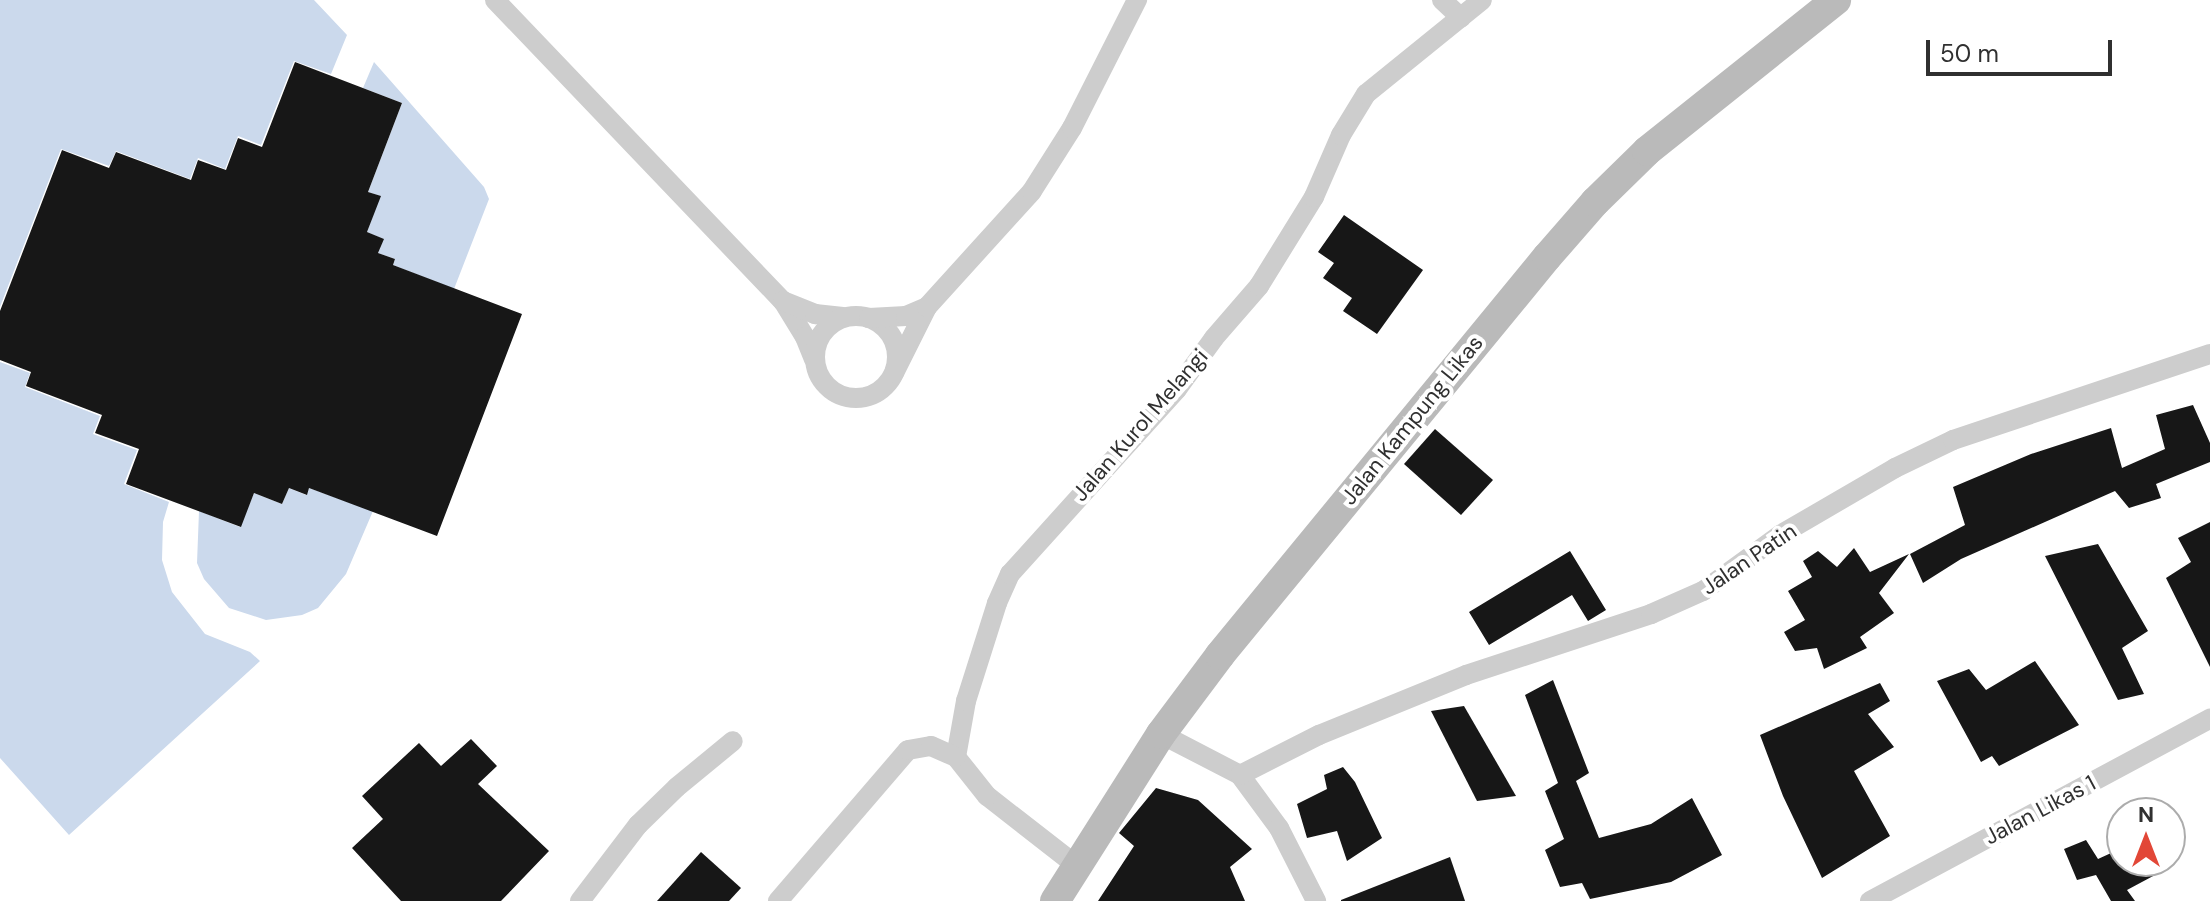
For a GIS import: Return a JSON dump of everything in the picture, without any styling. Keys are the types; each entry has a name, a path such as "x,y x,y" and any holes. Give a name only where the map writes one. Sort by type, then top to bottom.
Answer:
{"main road":[{"name":"Jalan Kampung Likas","path":"1055,901 1161,734 1220,655 1398,436 1595,202 1647,151 1836,0"}],"street":[{"path":"495,0 783,301 805,337 824,384 849,397 876,393 894,373 927,307 1032,191 1072,128 1137,0"},
{"path":"1442,0 1461,18"},
{"name":"Jalan Kurol Melangi","path":"956,757 966,701 997,603 1010,574 1177,389 1214,338 1259,286 1314,197 1341,135 1366,94 1482,0"},
{"path":"783,301 815,314 843,317 906,316 927,307"},
{"path":"814,359 821,333 843,317"},
{"path":"869,318 891,334 897,360 894,373"},
{"name":"Jalan Patin","path":"1240,775 1306,741 1454,679 1651,614 1703,591 1780,535 1895,468 1953,440 2210,354"},
{"name":"Jalan Likas 1","path":"1870,901 2210,719"},
{"path":"1161,734 1240,775 1279,828 1316,901"},
{"path":"580,901 638,825 677,787 733,741"},
{"path":"778,901 908,750 931,746 956,757 987,796 1077,866"}],"water":[{"path":"0,0 314,0 347,35 331,74 294,61 261,145 238,136 225,169 198,158 190,179 116,151 109,166 61,149 0,307"},
{"path":"374,62 484,187 489,199 454,289 393,265 395,259 378,253 383,239 367,232 380,196 368,192 402,103 363,88"},
{"path":"0,362 30,373 25,387 100,416 93,434 137,450 124,484 169,502 163,522 162,560 172,592 205,634 250,652 260,661 69,835 0,758"},
{"path":"289,488 306,495 309,488 373,511 346,574 318,608 302,615 266,620 229,608 204,579 197,563 199,511 240,527 254,493 282,504"}],"building":[{"path":"295,62 402,103 368,192 381,196 367,232 384,239 378,253 395,259 393,265 522,314 437,536 309,488 307,495 289,488 282,504 254,493 241,527 126,484 139,449 95,433 102,415 26,386 31,372 0,360 0,311 62,150 109,168 116,152 191,180 198,160 226,170 238,138 262,147"},
{"path":"1344,215 1423,270 1377,334 1343,311 1352,298 1323,278 1334,263 1318,252"},
{"path":"2193,405 2210,443 2210,462 2156,484 2161,498 2129,508 2115,491 1961,559 1923,583 1910,554 1965,525 1953,487 2031,454 2111,428 2122,468 2165,449 2156,415"},
{"path":"1435,429 1493,480 1461,515 1404,464"},
{"path":"2210,522 2210,667 2166,578 2191,562 2178,538"},
{"path":"2098,544 2148,631 2122,648 2144,694 2118,700 2045,556"},
{"path":"1854,548 1870,572 1909,554 1879,593 1894,613 1860,637 1867,648 1824,669 1817,648 1795,651 1784,632 1805,620 1788,591 1812,577 1803,561 1818,551 1837,567"},
{"path":"1570,551 1606,610 1588,621 1572,595 1489,645 1469,612"},
{"path":"2035,661 2079,725 1999,766 1992,756 1981,762 1937,681 1969,669 1986,690"},
{"path":"1553,680 1589,773 1576,781 1599,838 1651,824 1692,798 1722,855 1671,882 1590,899 1582,883 1560,887 1545,850 1564,839 1545,791 1558,783 1525,695"},
{"path":"1880,683 1890,701 1868,714 1894,747 1854,771 1890,836 1822,878 1783,796 1760,735"},
{"path":"1464,706 1516,796 1477,801 1431,711"},
{"path":"471,739 497,766 478,784 549,851 501,901 401,901 352,848 383,819 362,796 419,743 441,766"},
{"path":"1343,767 1355,782 1382,838 1347,861 1337,831 1307,838 1297,804 1327,789 1324,775"},
{"path":"1156,788 1198,800 1252,849 1230,867 1245,901 1098,901 1134,846 1119,833"},
{"path":"2086,840 2098,859 2106,855 2106,877 2151,877 2127,890 2135,901 2111,901 2096,875 2077,880 2064,849"},
{"path":"701,852 741,888 729,901 657,901"},
{"path":"1450,857 1465,901 1341,901 1341,900"}]}
